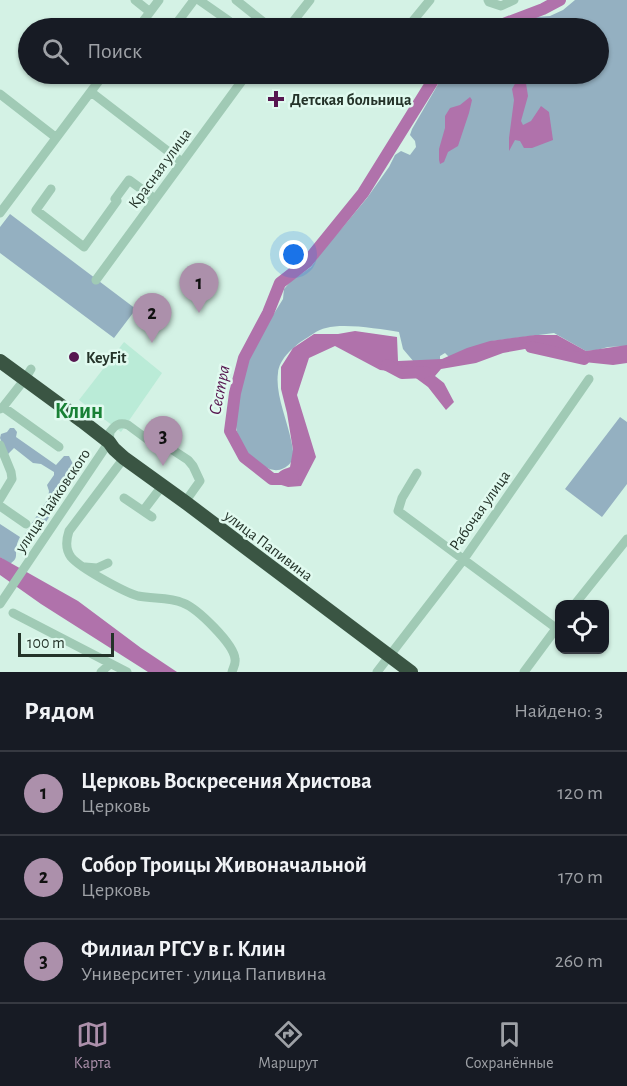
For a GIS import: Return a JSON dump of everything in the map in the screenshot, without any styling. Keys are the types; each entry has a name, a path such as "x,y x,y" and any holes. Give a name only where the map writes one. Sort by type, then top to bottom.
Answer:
{"highway":[{"name":"улица Папивина","path":"0,361 28,374 109,442 124,458 411,672"}],"street":[{"path":"135,0 150,12"},
{"path":"146,18 159,0"},
{"path":"180,18 194,0"},
{"path":"200,0 225,18"},
{"path":"236,0 258,18"},
{"path":"296,18 310,0"},
{"path":"415,18 430,0"},
{"path":"488,0 501,6 514,0"},
{"path":"0,213 97,84"},
{"name":"Красная улица","path":"96,280 240,84"},
{"path":"91,92 182,162"},
{"path":"0,94 54,136"},
{"path":"51,189 36,210 84,247 129,180 155,199"},
{"path":"28,374 1,408 59,447"},
{"name":"Рабочая улица","path":"377,672 464,559 589,379"},
{"name":"улица Чайковского","path":"0,603 109,442 109,435 117,425 128,425 151,442 162,443 188,460 200,481 185,502"},
{"path":"0,445 12,476 11,482 0,499"},
{"path":"124,458 72,526 67,536 67,548 72,557 108,583 131,593 178,601 191,607 221,635 233,651 236,662 232,672"},
{"path":"417,473 402,498 398,511 555,624"},
{"path":"143,511 162,486"},
{"path":"124,498 152,517"},
{"path":"0,506 26,524"},
{"path":"578,600 627,539"},
{"path":"84,567 101,567 108,563"},
{"path":"13,613 127,672"},
{"path":"524,672 555,630"},
{"path":"101,672 110,664"}],"shaded area":[{"path":"575,0 627,0 627,346 586,351 554,333 492,341 449,357 445,353 440,356 440,363 414,362 403,349 399,332 352,326 323,329 294,347 283,359 279,368 278,389 292,444 291,463 280,470 272,470 261,465 247,452 236,428 237,400 248,358 283,299 284,289 311,267 367,198 395,155 401,151 410,155 416,147 410,135 412,129 438,84 609,84 609,18 534,18 550,16 563,10"},
{"path":"515,84 526,84 528,96 521,121 523,125 531,121 541,106 549,112 553,140 532,148 524,148 520,141 515,140 509,151 514,100 512,89"},
{"path":"470,97 472,100 469,113 458,146 448,152 444,162 440,164 439,149 445,128 445,116 450,108 460,105"},
{"path":"10,214 136,309 114,338 0,253 0,227"},
{"path":"355,331 397,337 398,361 442,359 490,341 535,335 557,335 586,351 627,345 627,363 613,365 584,362 565,352 525,349 503,353 476,363 441,369 435,376 444,383 454,402 446,410 428,387 409,373 380,370 335,346 309,358 297,395 316,457 301,486 288,487 278,484 276,477 281,471 290,467 293,450 281,389 281,367 293,348 314,334"},
{"path":"124,342 162,373 121,432 79,400"},
{"path":"620,417 627,422 627,484 602,517 565,489"},
{"path":"14,428 17,432 16,437 56,465 64,456 69,456 76,470 76,476 27,551 24,549 24,535 48,499 47,485 54,472 41,464 33,463 14,448 7,455 0,438 1,434"},
{"path":"0,524 20,537 16,546 16,558 10,564 0,557"},
{"path":"0,557 78,601 177,672 148,672 41,604 0,575"}],"waterway":[{"name":"Сестра","path":"519,18 560,0"},
{"name":"Сестра","path":"293,479 272,479 244,457 230,431 235,393 244,358 268,313 280,283 307,262 363,193 431,84"},
{"name":"Сестра","path":"531,347 584,359"},
{"name":"Сестра","path":"387,365 402,373 425,372"}],"place":[{"name":"Детская больница","path":"276,99"},
{"name":"Церковь Воскресения Христова","path":"199,313"},
{"name":"Собор Троицы Живоначальной","path":"152,343"},
{"name":"KeyFit","path":"74,357"},
{"name":"Филиал РГСУ в г. Клин","path":"163,466"}],"district":[{"name":"Клин","path":"79,410"}]}
